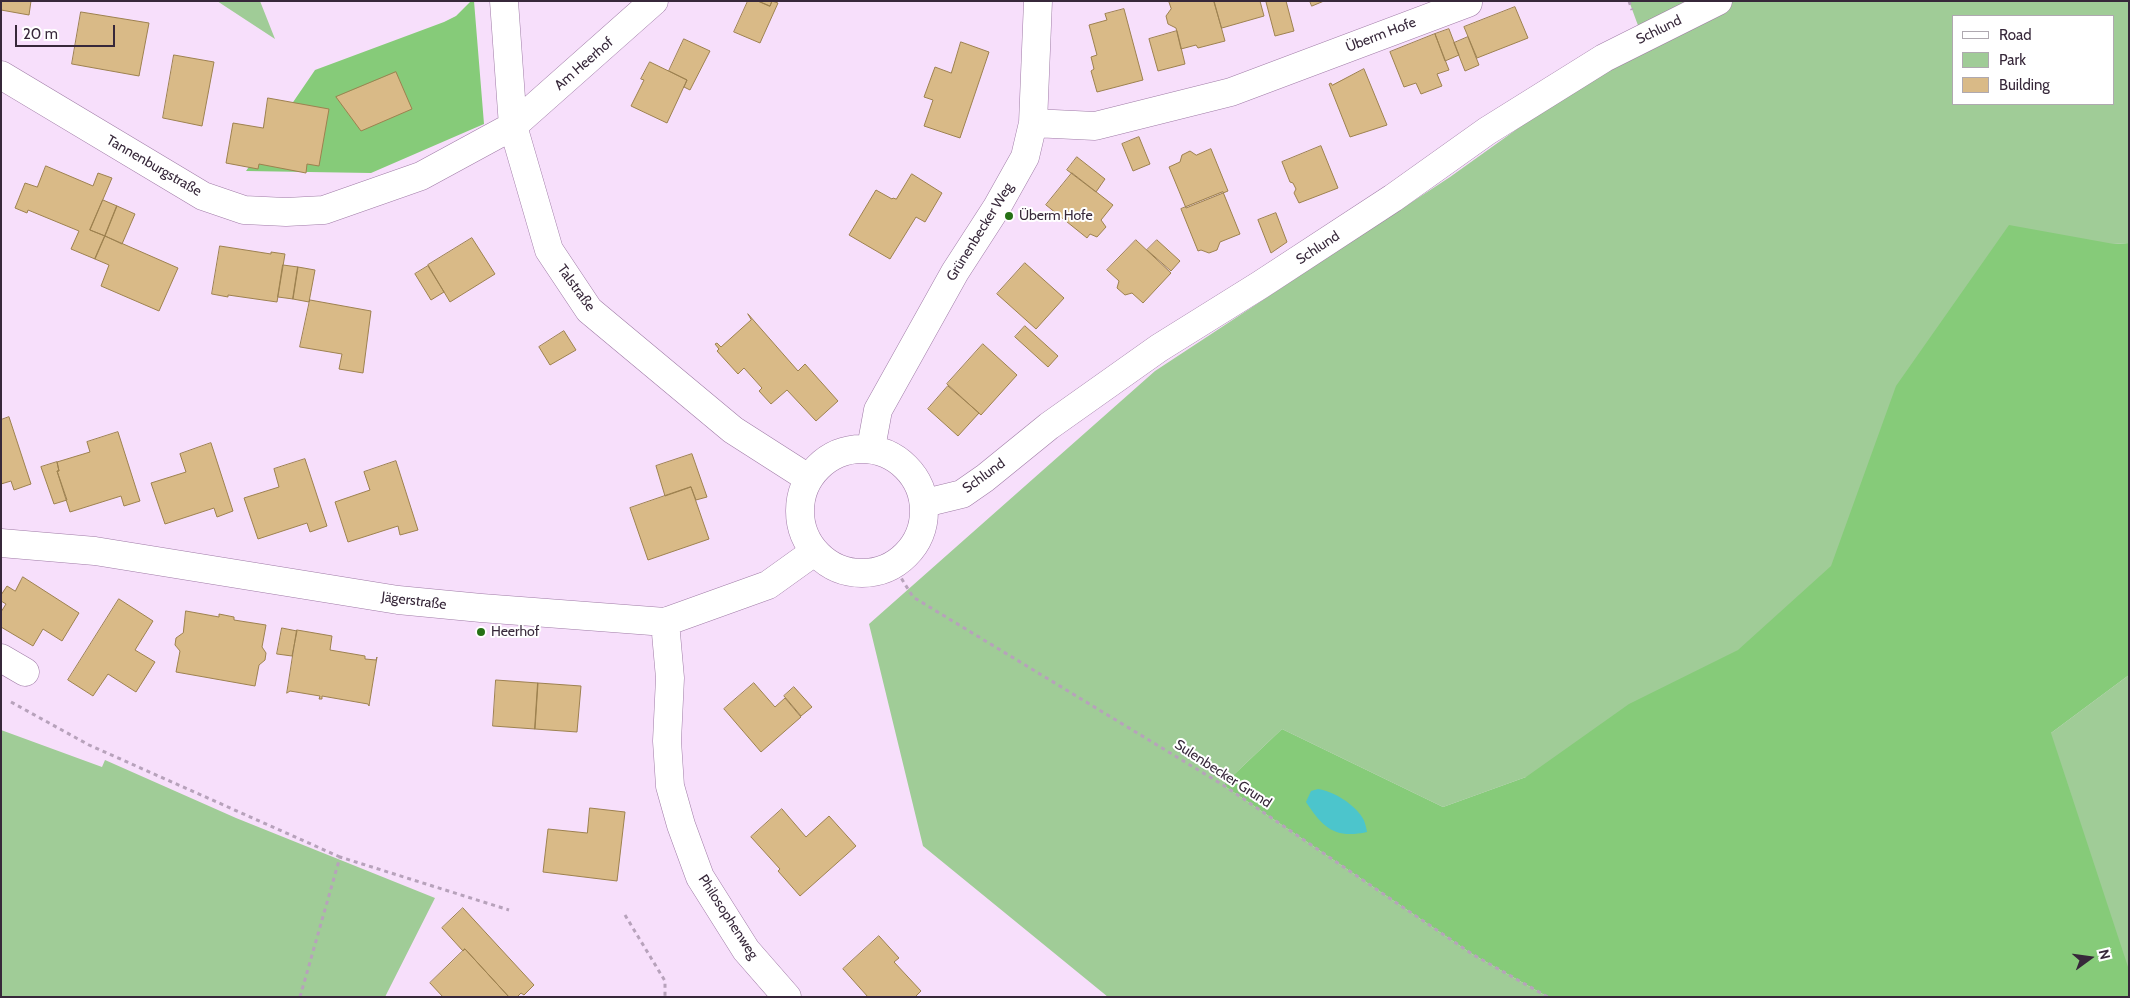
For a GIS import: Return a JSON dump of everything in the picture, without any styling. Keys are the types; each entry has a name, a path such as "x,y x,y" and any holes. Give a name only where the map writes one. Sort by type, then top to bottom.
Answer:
{"street":[{"name":"Talstraße","path":"504,1 513,126 549,250 589,310 733,430 808,478"},
{"name":"Am Heerhof","path":"513,126 654,1"},
{"name":"Grünenbecker Weg","path":"871,448 878,410 955,272 997,207 1025,157 1033,123 1038,1"},
{"name":"Schlund","path":"925,503 962,494 986,478 1049,426 1159,348 1393,198 1487,131 1604,58 1718,1"},
{"name":"Überm Hofe","path":"1033,123 1095,126 1231,92 1468,3"},
{"name":"Tannenburgstraße","path":"1,75 203,196 244,210 286,212 324,210 421,176 513,126"},
{"path":"871,448 897,458 916,477 925,503 922,533 904,559 883,572 858,574 834,568 814,552 801,529 800,503 808,478 824,460 847,450 871,448"},
{"name":"Jägerstraße","path":"1,543 95,551 398,600 665,622 768,585 814,552"},
{"name":"Philosophenweg","path":"665,622 670,678 667,741 670,786 681,825 700,877 746,950 787,997"},
{"path":"1,658 25,672"}],"path":[{"name":"Sulenbecker Grund","path":"893,565 912,597 1223,785 1472,954 1548,997"},
{"path":"9,701 88,745 340,857 509,910"},
{"path":"300,997 340,857"},
{"path":"625,914 665,981 665,997"}],"green space":[{"path":"217,1 260,1 275,39"},
{"path":"1629,1 2129,1 2129,243 2114,244 2051,733 2129,675 2129,997 1526,777 1443,807 1282,729 1223,785 1472,954 1548,997 1108,997 923,846 869,624 1155,371 1450,177 1643,39"},
{"path":"1,730 102,767 105,760 236,818 435,898 385,997 1,997"}],"shaded area":[{"path":"471,1 474,1 484,124 371,173 246,171 315,70 444,22 456,16"},
{"path":"2009,225 2114,244 2129,243 2129,675 2051,733 2129,970 2129,997 1548,997 1472,954 1223,785 1282,729 1443,807 1526,777 1629,704 1738,650 1831,566 1896,386"},
{"path":"1318,789 1336,795 1354,807 1363,819 1367,832 1346,834 1324,825 1306,802 1311,791"}],"building":[{"path":"1,1 31,1 29,15 1,10"},
{"path":"748,1 758,1 770,6 772,1 778,3 760,43 734,32"},
{"path":"758,1 772,1 770,6"},
{"path":"1169,1 1214,1 1225,41 1198,48 1196,45 1181,49 1176,28 1168,24 1166,16 1171,9"},
{"path":"1214,1 1260,1 1264,16 1222,28"},
{"path":"1286,1 1294,31 1275,36 1266,2"},
{"path":"1310,1 1324,1 1312,6"},
{"path":"1515,7 1528,38 1477,58 1464,27"},
{"path":"1124,9 1143,80 1097,92 1091,71 1094,69 1091,57 1097,55 1089,25 1107,20 1105,14"},
{"path":"81,12 149,23 139,76 72,64"},
{"path":"1449,29 1459,55 1445,61 1435,34"},
{"path":"1177,31 1185,64 1158,71 1149,39"},
{"path":"1435,34 1449,70 1437,74 1442,86 1421,94 1416,83 1404,87 1390,52"},
{"path":"1468,37 1479,65 1465,71 1454,43"},
{"path":"684,39 710,51 690,90 684,87 687,80 669,71"},
{"path":"961,42 989,52 960,138 924,126 933,100 924,97 935,67 951,73"},
{"path":"174,55 214,62 202,126 163,118"},
{"path":"650,62 687,80 667,123 631,106 644,80 641,79"},
{"path":"1364,69 1387,125 1350,137 1329,84 1331,83 1332,85"},
{"path":"396,72 412,109 361,131 336,97"},
{"path":"268,98 329,109 319,166 307,164 306,173 259,164 258,169 226,163 233,123 263,128"},
{"path":"1139,137 1150,164 1133,171 1122,144"},
{"path":"1321,146 1338,188 1299,203 1294,193 1296,189 1293,183 1290,182 1282,162"},
{"path":"1211,149 1228,191 1186,208 1169,167 1180,162 1182,155 1190,151 1196,155"},
{"path":"1077,157 1105,179 1096,192 1067,170"},
{"path":"46,166 93,186 98,173 112,178 90,230 105,236 95,259 71,249 79,231 28,210 27,213 15,208 25,183 37,187"},
{"path":"1072,173 1113,205 1101,220 1106,227 1097,237 1090,234 1087,238 1046,205"},
{"path":"912,174 942,193 925,222 916,217 890,259 849,235 876,190 892,199 896,199"},
{"path":"1223,192 1240,234 1220,242 1217,250 1209,253 1201,250 1198,251 1181,209"},
{"path":"103,200 117,206 105,236 90,230"},
{"path":"117,206 135,214 122,244 105,236"},
{"path":"1276,213 1287,242 1271,253 1258,220"},
{"path":"105,236 178,268 159,311 101,286 109,265 95,259"},
{"path":"472,238 495,274 450,302 428,265"},
{"path":"1136,240 1171,273 1143,303 1132,293 1125,295 1117,288 1119,281 1107,270"},
{"path":"1157,240 1180,261 1171,271 1147,250"},
{"path":"220,246 271,254 271,252 285,254 277,302 212,294"},
{"path":"1025,263 1064,298 1036,329 997,294"},
{"path":"283,265 298,267 293,299 278,297"},
{"path":"428,266 444,292 431,300 415,274"},
{"path":"298,267 315,270 309,302 293,299"},
{"path":"310,300 371,311 363,373 339,369 342,354 300,347"},
{"path":"748,314 798,371 805,364 838,401 816,421 787,390 771,404 759,391 762,388 744,368 738,374 717,351 719,349 715,344 717,343 721,347 751,320"},
{"path":"1025,326 1058,356 1048,367 1015,337"},
{"path":"564,331 576,350 550,365 539,347"},
{"path":"983,344 1017,375 981,415 947,384"},
{"path":"948,386 979,413 958,436 928,409"},
{"path":"9,417 31,484 14,490 11,481 1,484 1,420"},
{"path":"118,432 140,501 124,506 121,496 70,512 57,471 59,471 57,462 90,452 87,442"},
{"path":"211,443 233,511 217,517 214,508 165,524 151,483 186,472 180,454"},
{"path":"692,454 707,497 696,500 691,487 665,496 656,466"},
{"path":"305,459 327,526 310,532 307,523 258,539 244,498 279,487 274,469"},
{"path":"396,461 418,530 400,535 398,526 348,542 335,502 370,490 364,472"},
{"path":"57,462 59,471 57,471 67,500 54,504 41,467"},
{"path":"691,487 709,539 648,560 630,508"},
{"path":"23,577 79,613 62,641 43,629 33,646 1,627 1,612 6,604 1,601 1,595 7,586 15,591"},
{"path":"119,599 153,621 135,650 155,662 136,692 108,674 93,696 68,680"},
{"path":"186,611 219,617 219,614 234,617 234,620 266,625 262,647 266,653 265,660 259,665 255,686 176,672 180,651 175,645 176,638 183,633"},
{"path":"282,628 297,631 292,656 277,654"},
{"path":"297,630 332,636 330,650 365,656 365,659 376,660 377,657 369,706 368,704 322,696 322,699 319,699 320,696 290,691 287,693"},
{"path":"496,680 538,683 535,729 493,726"},
{"path":"538,683 581,686 577,732 535,729"},
{"path":"754,683 775,707 785,698 801,717 761,752 724,709"},
{"path":"794,687 812,707 801,716 784,696"},
{"path":"590,808 625,812 617,881 543,872 548,829 587,833"},
{"path":"782,809 806,837 829,816 856,846 800,896 778,871 780,869 751,837"},
{"path":"463,908 534,985 524,995 521,993 517,997 509,997 465,949 463,951 442,928"},
{"path":"879,936 899,958 894,962 921,991 915,997 868,997 843,969"},
{"path":"465,949 509,997 443,997 430,983"}],"place":[{"name":"Überm Hofe","path":"1009,216"},
{"name":"Heerhof","path":"481,632"}]}
